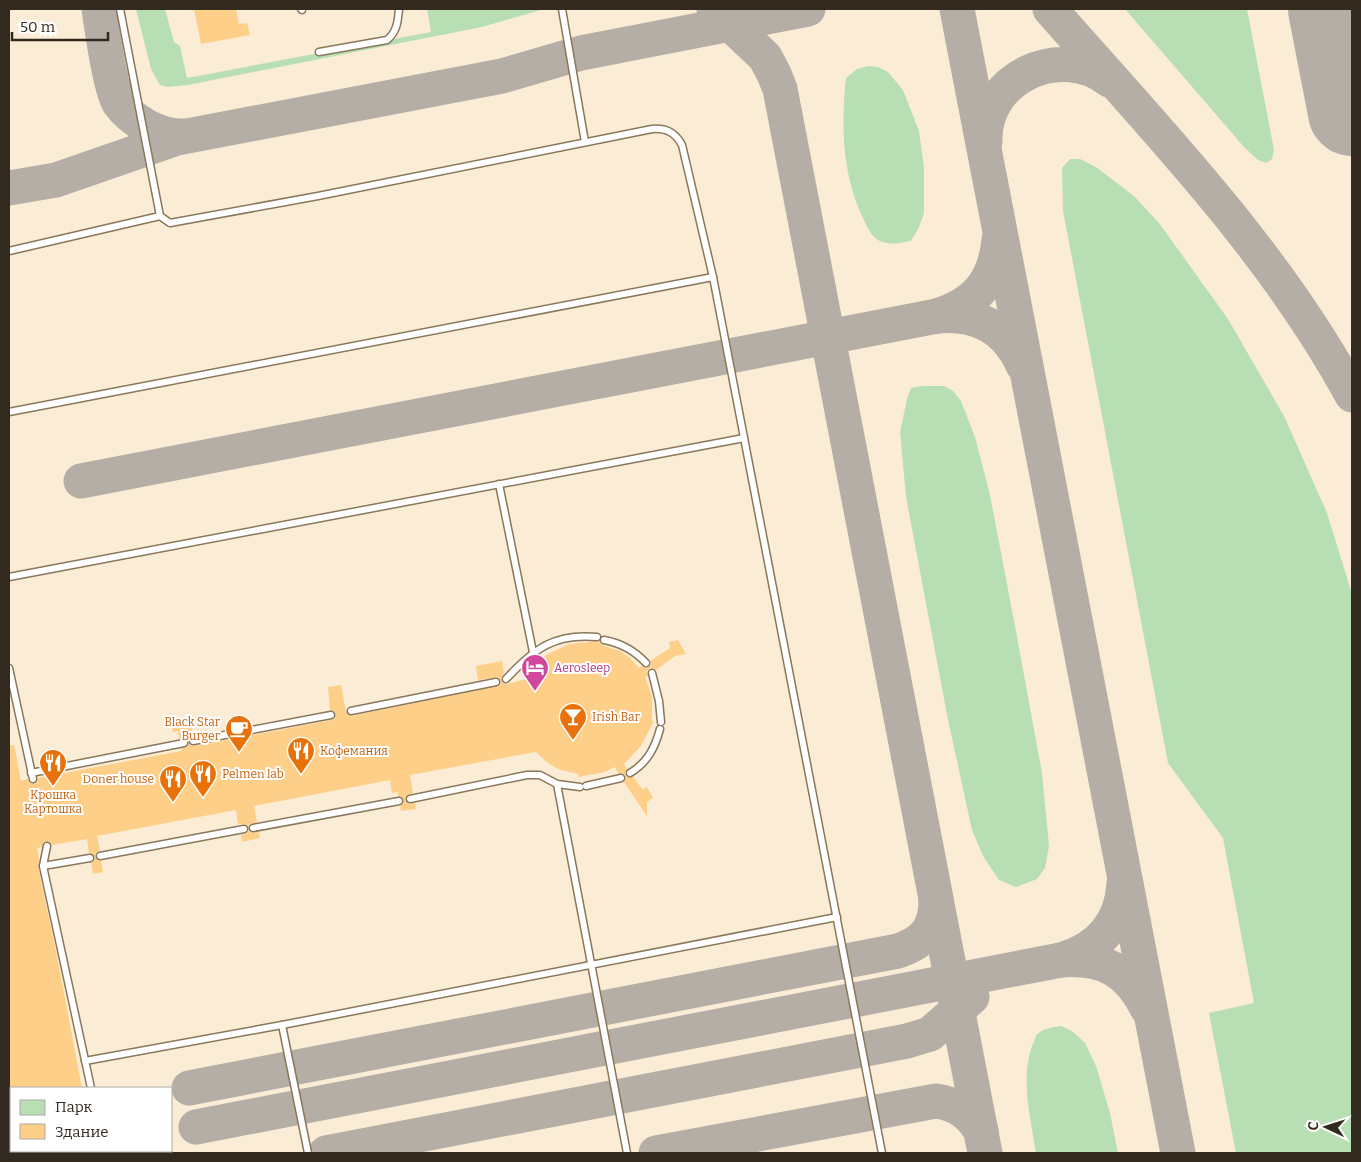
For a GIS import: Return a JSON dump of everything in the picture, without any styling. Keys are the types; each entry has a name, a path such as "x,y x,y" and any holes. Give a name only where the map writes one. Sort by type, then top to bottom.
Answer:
{"lane":[{"path":"120,9 160,216"},
{"path":"319,52 388,40 395,30 398,9"},
{"path":"562,9 586,142"},
{"path":"9,251 160,216 170,222 270,205 652,129 666,129 675,135 682,145 713,277 882,1153"},
{"path":"9,412 713,277"},
{"path":"9,577 744,438"},
{"path":"499,484 533,652"},
{"path":"506,680 533,652 555,641 571,636 600,638 627,647 646,664"},
{"path":"9,668 32,776 184,743"},
{"path":"630,773 639,768 645,761 653,747 660,726 659,701 652,673"},
{"path":"351,711 496,682"},
{"path":"194,741 331,715"},
{"path":"410,799 527,775 540,775 557,784 583,786 621,778"},
{"path":"557,784 627,1153"},
{"path":"253,828 399,801"},
{"path":"100,856 244,829"},
{"path":"47,846 43,866 91,1087"},
{"path":"43,866 90,858"},
{"path":"85,1061 282,1025 837,917"},
{"path":"282,1025 308,1153"}],"shaded area":[{"path":"9,9 1352,9 1352,1153 9,1153"}],"green space":[{"path":"136,9 165,9 174,42 180,46 187,78 431,32 427,9 544,9 482,27 188,85 167,87 160,85 151,69"},
{"path":"1125,9 1247,9 1274,150 1272,159 1266,163 1258,160 1244,147"},
{"path":"868,66 878,67 888,72 903,90 919,131 924,167 924,213 911,241 890,243 882,242 875,238 864,221 851,184 847,167 844,131 846,78 857,69"},
{"path":"1070,159 1080,159 1096,167 1134,196 1159,223 1228,319 1284,416 1327,513 1352,594 1352,1153 1236,1153 1209,1013 1254,1003 1223,838 1168,763 1063,211 1062,168"},
{"path":"944,386 953,391 961,401 975,437 990,495 1015,626 1042,773 1049,846 1045,868 1037,879 1016,887 999,880 983,856 972,830 948,720 906,497 900,432 911,388"},
{"path":"1061,1026 1072,1031 1085,1043 1096,1066 1110,1113 1118,1153 1036,1153 1028,1100 1027,1072 1029,1059 1038,1033 1048,1028"}],"building":[{"path":"194,9 236,9 239,24 247,23 250,35 201,44"},
{"path":"678,640 686,654 675,656 656,670 651,668 647,671 648,676 645,677 652,696 652,721 654,721 641,746 624,764 627,769 626,776 633,777 643,790 647,787 653,798 647,802 647,816 624,782 626,779 625,775 618,773 615,767 605,772 578,777 578,774 561,770 549,764 536,752 410,775 413,793 407,795 405,800 408,804 415,803 416,809 401,811 400,806 404,800 398,796 398,792 392,793 390,780 254,806 257,822 250,824 248,827 245,824 238,824 236,810 97,836 100,851 95,856 97,860 101,861 103,872 93,874 91,863 95,857 89,853 87,839 52,845 48,841 44,842 42,847 37,848 38,867 82,1087 9,1088 9,745 14,745 21,781 28,779 30,783 34,784 38,778 181,751 181,749 189,744 192,746 199,745 332,720 336,715 334,711 330,710 328,687 341,685 346,712 352,716 500,685 501,681 497,677 478,680 476,666 502,661 504,673 501,678 503,683 507,684 526,679 538,662 546,655 569,644 599,641 602,645 620,651 639,668 642,666 647,668 651,665 650,661 670,648 669,642"},
{"path":"189,717 193,736 188,740 185,738 179,739 178,731 173,732 171,721"},
{"path":"249,830 252,833 259,832 260,838 242,842 241,835"}],"taxiway":[{"path":"99,9 112,85 119,103 147,127 164,134 182,136"},
{"path":"714,9 765,57 780,89 985,1153"},
{"path":"9,188 56,180 177,138 502,76 581,53 808,9"},
{"path":"957,9 1178,1153"},
{"path":"1050,9 1172,147 1251,242 1321,342 1352,395"},
{"path":"985,141 988,119 997,100 1010,84 1028,73 1048,66 1069,65 1090,69 1109,80"},
{"path":"937,316 963,304 981,288 988,279 993,267 999,240"},
{"path":"81,481 937,316 965,317 989,325 1008,341 1023,365"},
{"path":"196,1127 1061,960 1087,949 1106,932 1119,910 1124,883"},
{"path":"189,1088 898,951 915,943 927,933 934,919 936,900"},
{"path":"1061,960 1089,961 1113,969 1123,975 1131,984 1147,1008"},
{"path":"326,1153 907,1041 930,1034 972,997"},
{"path":"656,1153 936,1101 950,1104 962,1110 981,1131"}],"runway":[{"path":"1332,9 1352,112"}],"place":[{"name":"Aerosleep","path":"535,692"},
{"name":"Irish Bar","path":"573,741"},
{"name":"Black Star Burger","path":"239,753"},
{"name":"Кофемания","path":"301,775"},
{"name":"Крошка Картошка","path":"53,787"},
{"name":"Pelmen lab","path":"203,798"},
{"name":"Doner house","path":"173,803"}]}
